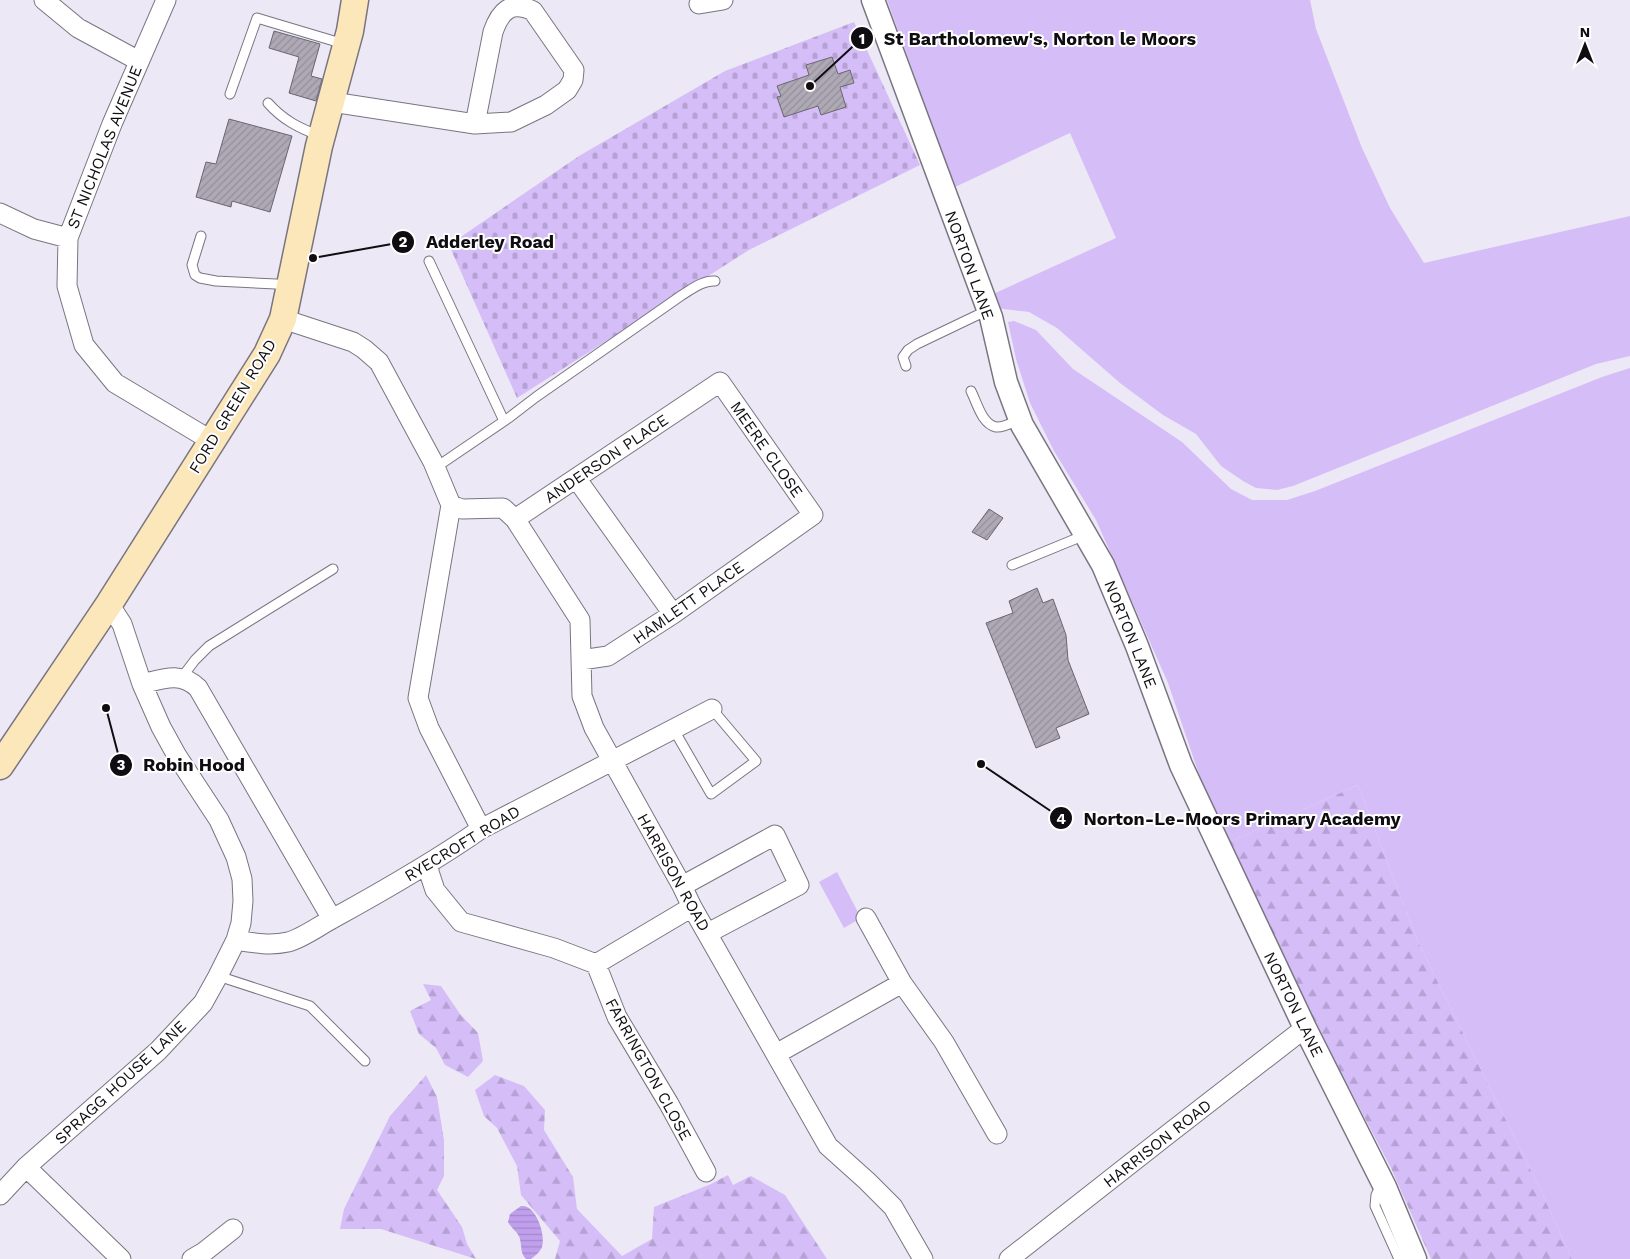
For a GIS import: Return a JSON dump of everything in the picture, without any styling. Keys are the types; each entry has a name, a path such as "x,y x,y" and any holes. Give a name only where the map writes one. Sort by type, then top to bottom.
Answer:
{"main road":[{"name":"FORD GREEN ROAD","path":"0,766 109,604 212,442 267,354 284,319 322,137 346,44 355,0"}],"street":[{"path":"44,0 78,28 139,61"},
{"name":"ST NICHOLAS AVENUE","path":"166,0 112,124 68,238 67,286 84,345 115,383 212,442"},
{"path":"699,4 723,0"},
{"name":"NORTON LANE","path":"873,0 988,310 1006,382 1020,419 1103,565 1137,646 1181,765 1306,1028 1383,1183 1415,1259"},
{"path":"332,102 475,124 511,122 546,105 567,90 573,80 574,70 533,11 525,5 515,3 505,7 492,32 475,124"},
{"path":"0,213 34,228 68,238"},
{"path":"284,319 353,342 379,362 435,468 451,505 418,698 429,728 481,829"},
{"name":"MEERE CLOSE","path":"697,397 720,382 810,510 813,515 790,530"},
{"name":"ANDERSON PLACE","path":"515,519 697,397"},
{"path":"576,478 673,614"},
{"name":"HARRISON ROAD","path":"451,505 462,509 503,508 515,519 580,620 582,696 594,728 682,886 692,908 828,1146 893,1207 923,1259"},
{"name":"HAMLETT PLACE","path":"581,660 608,656 673,614 790,530"},
{"name":"SPRAGG HOUSE LANE","path":"0,1195 26,1167 158,1051 203,1003 236,940 241,922 243,901 242,878 236,857 219,820 177,756 161,727 142,684 122,624 109,604"},
{"path":"142,684 166,678 182,677 198,688 332,919"},
{"name":"RYECROFT ROAD","path":"236,940 261,945 291,942 375,896 481,829 712,709"},
{"path":"682,886 775,835 799,885 708,933"},
{"path":"429,863 429,872 435,890 461,922 554,948 596,964 692,908"},
{"path":"866,918 902,983 944,1042 997,1134"},
{"name":"FARRINGTON CLOSE","path":"596,964 617,1017 670,1104 706,1172"},
{"path":"776,1054 902,983"},
{"name":"HARRISON ROAD","path":"1009,1259 1306,1028"},
{"path":"26,1167 121,1259"},
{"path":"192,1259 233,1229"}],"lane":[{"path":"230,94 257,18 346,44"},
{"path":"268,103 279,115 303,130 322,137"},
{"path":"201,236 192,265 196,275 200,278 216,281 276,284 291,287"},
{"path":"429,261 504,421"},
{"path":"435,468 682,295 708,280 715,281"},
{"path":"906,366 903,357 916,344 988,310"},
{"path":"971,391 985,420 996,427 1005,426 1020,419"},
{"path":"1012,565 1086,535"},
{"path":"182,677 209,646 333,569"},
{"path":"674,730 711,794 756,761 712,709"},
{"path":"218,976 310,1006 365,1061"},
{"path":"1383,1183 1376,1195 1375,1206 1399,1259"}],"green space":[{"path":"887,0 1310,0 1316,29 1362,148 1390,208 1424,263 1630,216 1630,356 1596,364 1293,486 1277,490 1256,488 1221,466 1196,434 1163,415 1120,383 1057,328 1029,312 995,308 991,295 1116,238 1070,133 955,187"},
{"path":"854,22 920,165 749,250 517,398 449,245 579,156 725,71"},
{"path":"1014,321 1036,330 1073,369 1182,442 1231,489 1252,500 1287,500 1315,491 1602,377 1630,368 1630,1259 1572,1259 1541,1191 1418,942 1358,785 1227,843 1202,783 1168,683 1096,520 1054,451 1030,403 1016,359 1008,322"},
{"path":"1358,785 1418,942 1541,1191 1572,1259 1431,1259 1391,1168 1311,1016 1227,843"},
{"path":"837,872 861,918 844,928 819,882"},
{"path":"423,984 441,986 460,1014 478,1033 483,1061 468,1077 445,1065 436,1048 419,1034 410,1011 431,1000"},
{"path":"426,1075 437,1097 444,1140 444,1176 437,1190 462,1227 467,1244 476,1259 381,1229 340,1229 344,1209 390,1116"},
{"path":"495,1075 524,1086 545,1110 544,1130 573,1177 577,1209 622,1256 652,1239 654,1207 711,1184 728,1175 733,1185 751,1176 785,1195 827,1259 555,1259 560,1241 521,1195 517,1166 497,1128 484,1116 475,1090"}],"shaded area":[{"path":"521,1206 531,1210 535,1215 543,1235 541,1249 531,1259 524,1257 519,1237 508,1222 510,1214"}],"building":[{"path":"274,31 320,44 311,76 322,79 316,101 289,93 299,57 269,48"},
{"path":"832,57 838,74 850,70 854,83 840,87 846,107 821,115 818,106 784,117 777,97 781,96 777,86 809,75 806,65"},
{"path":"229,119 292,136 270,212 232,201 231,207 196,197 206,162 216,164"},
{"path":"989,509 1003,518 987,540 972,532"},
{"path":"1037,588 1043,603 1053,599 1066,635 1068,660 1089,714 1056,728 1060,738 1036,748 986,623 1013,613 1009,601"}],"place":[{"name":"St Bartholomew's, Norton le Moors","path":"810,86"},
{"name":"Adderley Road","path":"313,258"},
{"name":"Robin Hood","path":"106,708"},
{"name":"Norton-Le-Moors Primary Academy","path":"981,764"}]}
